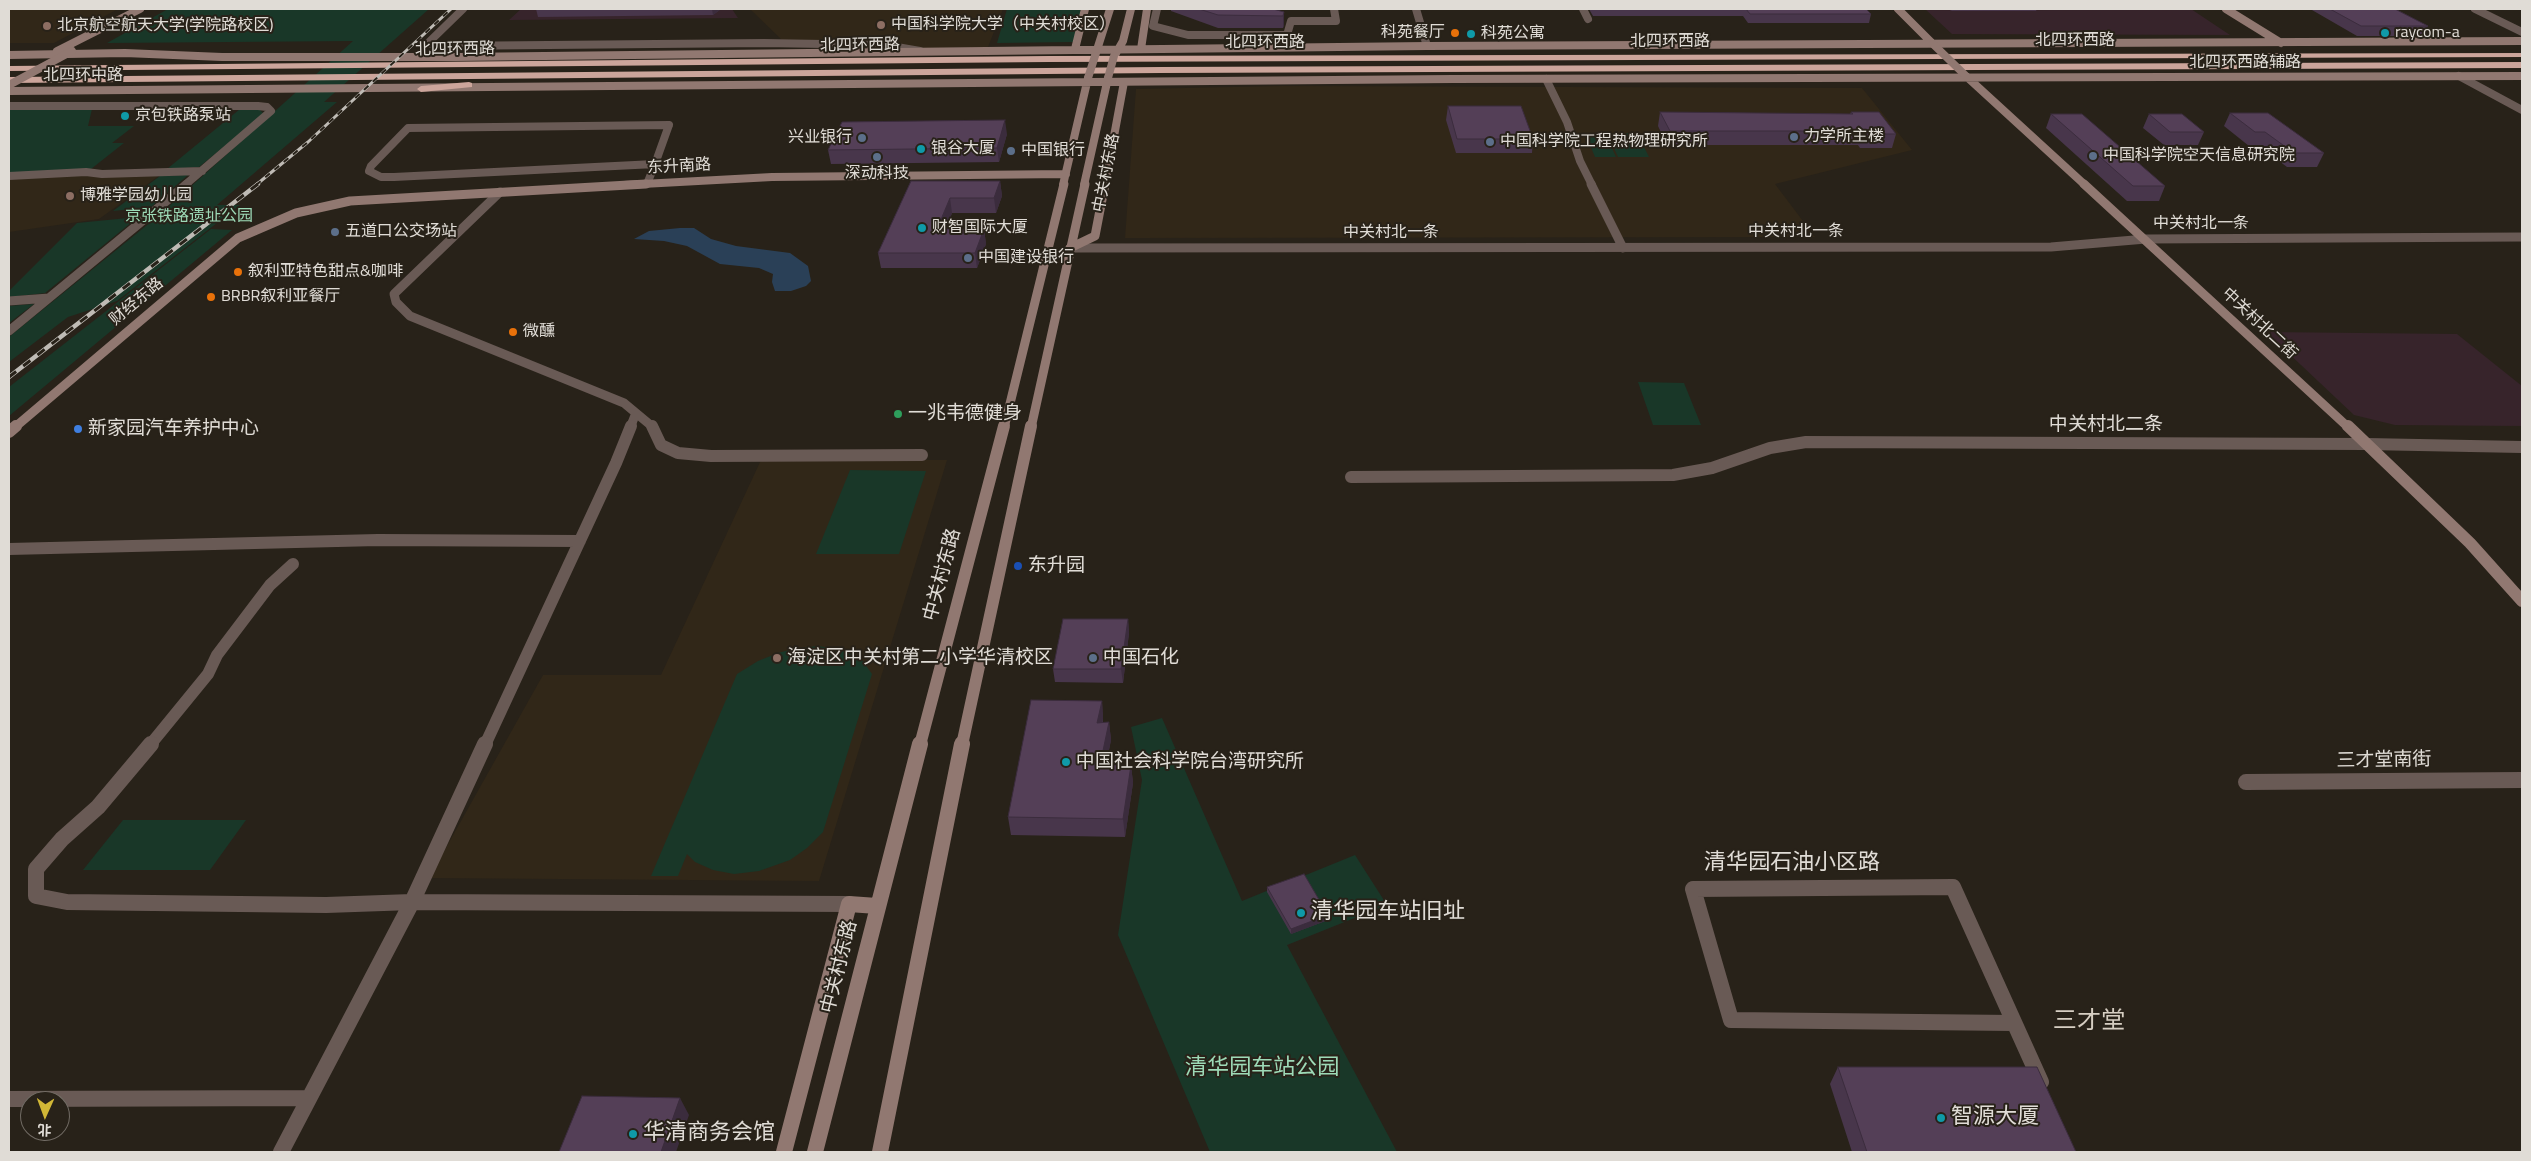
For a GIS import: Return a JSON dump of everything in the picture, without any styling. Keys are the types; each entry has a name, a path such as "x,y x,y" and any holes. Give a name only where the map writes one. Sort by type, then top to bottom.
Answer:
{"highway":[{"path":"2297,55 2410,48 2522,47"},
{"name":"北四环西路","path":"9,69 1158,58 2522,55"},
{"path":"456,57 583,63"},
{"name":"北四环西路","path":"9,78 2522,65"},
{"path":"421,89 588,74"}],"street":[{"path":"9,86 69,48 140,9"},
{"path":"9,78 57,51 81,46 151,9"},
{"path":"463,9 428,43 440,46 864,48 870,52"},
{"path":"1075,49 1085,9"},
{"name":"中关村东路","path":"815,1152 877,906 1009,408 1087,80 1110,9"},
{"name":"中关村东路","path":"880,1152 971,702 1070,248 1107,80 1116,52 1123,41 1131,9"},
{"path":"1142,49 1147,9"},
{"path":"1157,9 1153,26 1188,34 1287,35 1291,21"},
{"path":"1283,19 1291,21 1336,21 1334,9"},
{"path":"1416,9 1427,46"},
{"path":"1583,9 1588,19"},
{"name":"中关村北二街","path":"1898,9 1967,77 2146,239 2367,444 2470,543 2522,601"},
{"path":"2226,9 2281,44"},
{"path":"2475,9 2522,32"},
{"name":"北四环西路辅路","path":"2281,44 2522,41"},
{"path":"523,46 764,43 885,45 924,51"},
{"name":"北四环西路","path":"125,54 222,57 456,57 1075,49 1096,53 1142,49 1427,46 2281,44"},
{"path":"9,47 69,48"},
{"name":"北四环中路","path":"9,55 125,54"},
{"path":"2459,76 2522,110"},
{"name":"北四环西路辅路","path":"1967,77 2522,76"},
{"name":"北四环西路","path":"158,90 898,84 1087,80 1124,82 1967,77"},
{"path":"1546,79 1568,122 1580,161 1623,248"},
{"name":"中关村东路","path":"1070,248 1095,236 1124,82"},
{"path":"158,90 198,97 370,97 834,90 898,84"},
{"name":"北四环中路","path":"9,91 158,90"},
{"path":"9,106 258,106 267,108 271,112 9,331"},
{"path":"648,184 669,125 408,128 371,166 370,171 381,177 394,177 655,164"},
{"path":"9,176 86,172 102,174 202,171"},
{"name":"东升南路","path":"296,214 350,201 772,177 1066,174"},
{"path":"500,192 394,294 396,302 410,316 624,403 654,428 661,445 678,453 711,456 922,455"},
{"name":"财经东路","path":"9,432 238,238 296,214"},
{"name":"中关村北一条","path":"1070,248 2051,247 2146,239 2522,237"},
{"path":"9,302 50,298"},
{"path":"281,1152 412,902 580,541 636,413"},
{"name":"中关村北二条","path":"1351,477 1651,477 1694,472 1770,448 1806,442 2367,444 2522,447"},
{"path":"9,549 378,540 580,541"},
{"path":"293,564 270,585 217,655 208,674 123,779 98,807 62,839 36,869 36,896 67,902 326,905 412,902 849,904 877,906"},
{"name":"三才堂南街","path":"2246,782 2522,780"},
{"name":"清华园石油小区路","path":"2013,1023 1731,1020 1693,889 1953,887 2013,1023 2050,1100"},
{"name":"中关村东路","path":"784,1152 849,904"},
{"path":"9,1099 309,1098"}],"shaded area":[{"name":"北京航空航天大学(学院路校区)","path":"9,9 118,9 54,43 9,43"},
{"path":"521,9 732,9 738,18 509,20"},
{"name":"中国科学院大学（中关村校区）","path":"750,9 1003,9 988,47 925,48 885,44 783,41"},
{"path":"1925,9 2191,9 2230,35 1952,34"},
{"path":"1282,86 1862,88 1912,150 1775,184 1815,237 1125,238 1136,89"},
{"name":"博雅学园幼儿园","path":"82,174 160,175 99,219 9,232 9,178"},
{"path":"2266,332 2457,334 2522,386 2522,426 2395,425 2354,415"},
{"name":"海淀区中关村第二小学华清校区","path":"761,460 947,460 819,881 429,878 543,675 661,675"}],"green space":[{"name":"京张铁路遗址公园","path":"168,9 429,9 324,102 337,102 217,205 240,205 117,301 68,317 9,362 9,337 157,217 353,41 107,43"},
{"path":"1007,9 1083,9 1073,42 997,43"},
{"path":"9,109 92,109 88,126 134,126 112,143 124,143 91,169 9,174"},
{"path":"240,109 259,109 264,114 199,167 167,169"},
{"path":"1585,133 1605,133 1616,157 1595,157"},
{"path":"1607,133 1637,133 1649,157 1618,157"},
{"path":"188,175 151,207 113,211 160,176"},
{"path":"138,217 45,293 9,297 9,291 77,223"},
{"path":"211,229 232,230 9,416 9,387"},
{"path":"34,304 9,323 9,306"},
{"path":"1638,382 1684,383 1701,425 1653,425"},
{"path":"850,470 926,471 899,554 816,554"},
{"path":"819,646 850,652 862,660 872,674 823,832 807,848 790,860 759,871 734,874 713,870 695,862 687,854 678,876 651,876 737,674 758,661 778,653 797,648"},
{"name":"清华园车站公园","path":"1162,718 1242,901 1355,855 1387,905 1287,945 1397,1152 1210,1152 1118,935 1142,780 1131,727"},
{"path":"123,820 246,820 210,870 83,870"}],"water":[{"path":"694,228 711,239 736,246 790,253 808,266 811,281 806,286 791,291 775,291 772,282 773,274 759,268 720,264 687,246 664,241 634,239 649,231"}],"building":[{"path":"1199,9 1273,9 1284,12 1283,16 1218,15"},
{"path":"1746,9 1866,9 1871,14 1750,14"},
{"path":"2330,9 2395,9 2428,26 2361,26"},
{"path":"1448,106 1521,106 1533,139 1457,139"},
{"path":"1660,112 1853,114 1851,112 1879,112 1896,134 1864,134 1862,131 1670,131"},
{"path":"2230,113 2268,113 2324,153 2294,153 2265,132 2255,132"},
{"path":"2051,114 2082,114 2165,186 2133,186"},
{"path":"2149,114 2182,114 2204,132 2170,132"},
{"path":"1005,120 997,148 828,150 842,122"},
{"path":"911,181 1000,181 994,198 950,198 937,229 984,229 975,253 878,253"},
{"name":"中国石化","path":"1063,619 1128,619 1121,669 1053,669"},
{"name":"中国社会科学院台湾研究所","path":"1031,700 1102,701 1097,723 1109,722 1100,765 1131,765 1123,819 1008,817"},
{"name":"清华园车站旧址","path":"1304,874 1328,915 1291,929 1267,887"},
{"name":"智源大厦","path":"1838,1067 2037,1067 2076,1152 1867,1152"},
{"path":"582,1096 680,1098 661,1152 559,1152"}],"railway":[{"path":"256,185 308,142 451,9"},
{"path":"9,377 258,184"}],"place":[{"name":"中国科学院大学（中关村校区）","path":"881,25"},
{"name":"北京航空航天大学(学院路校区)","path":"47,26"},
{"name":"科苑餐厅","path":"1455,33"},
{"name":"raycom-a","path":"2385,33"},
{"name":"科苑公寓","path":"1471,34"},
{"name":"京包铁路泵站","path":"125,116"},
{"name":"力学所主楼","path":"1794,137"},
{"name":"兴业银行","path":"862,138"},
{"name":"中国科学院工程热物理研究所","path":"1490,142"},
{"name":"银谷大厦","path":"921,149"},
{"name":"中国银行","path":"1011,151"},
{"name":"中国科学院空天信息研究院","path":"2093,156"},
{"name":"深动科技","path":"877,157"},
{"name":"博雅学园幼儿园","path":"70,196"},
{"name":"财智国际大厦","path":"922,228"},
{"name":"五道口公交场站","path":"335,232"},
{"name":"中国建设银行","path":"968,258"},
{"name":"叙利亚特色甜点&咖啡","path":"238,272"},
{"name":"BRBR叙利亚餐厅","path":"211,297"},
{"name":"微醺","path":"513,332"},
{"name":"一兆韦德健身","path":"898,414"},
{"name":"新家园汽车养护中心","path":"78,429"},
{"name":"东升园","path":"1018,566"},
{"name":"海淀区中关村第二小学华清校区","path":"777,658"},
{"name":"中国石化","path":"1093,658"},
{"name":"中国社会科学院台湾研究所","path":"1066,762"},
{"name":"清华园车站旧址","path":"1301,913"},
{"name":"智源大厦","path":"1941,1118"},
{"name":"华清商务会馆","path":"633,1134"}],"district":[{"name":"三才堂","path":"2089,1022"}]}
